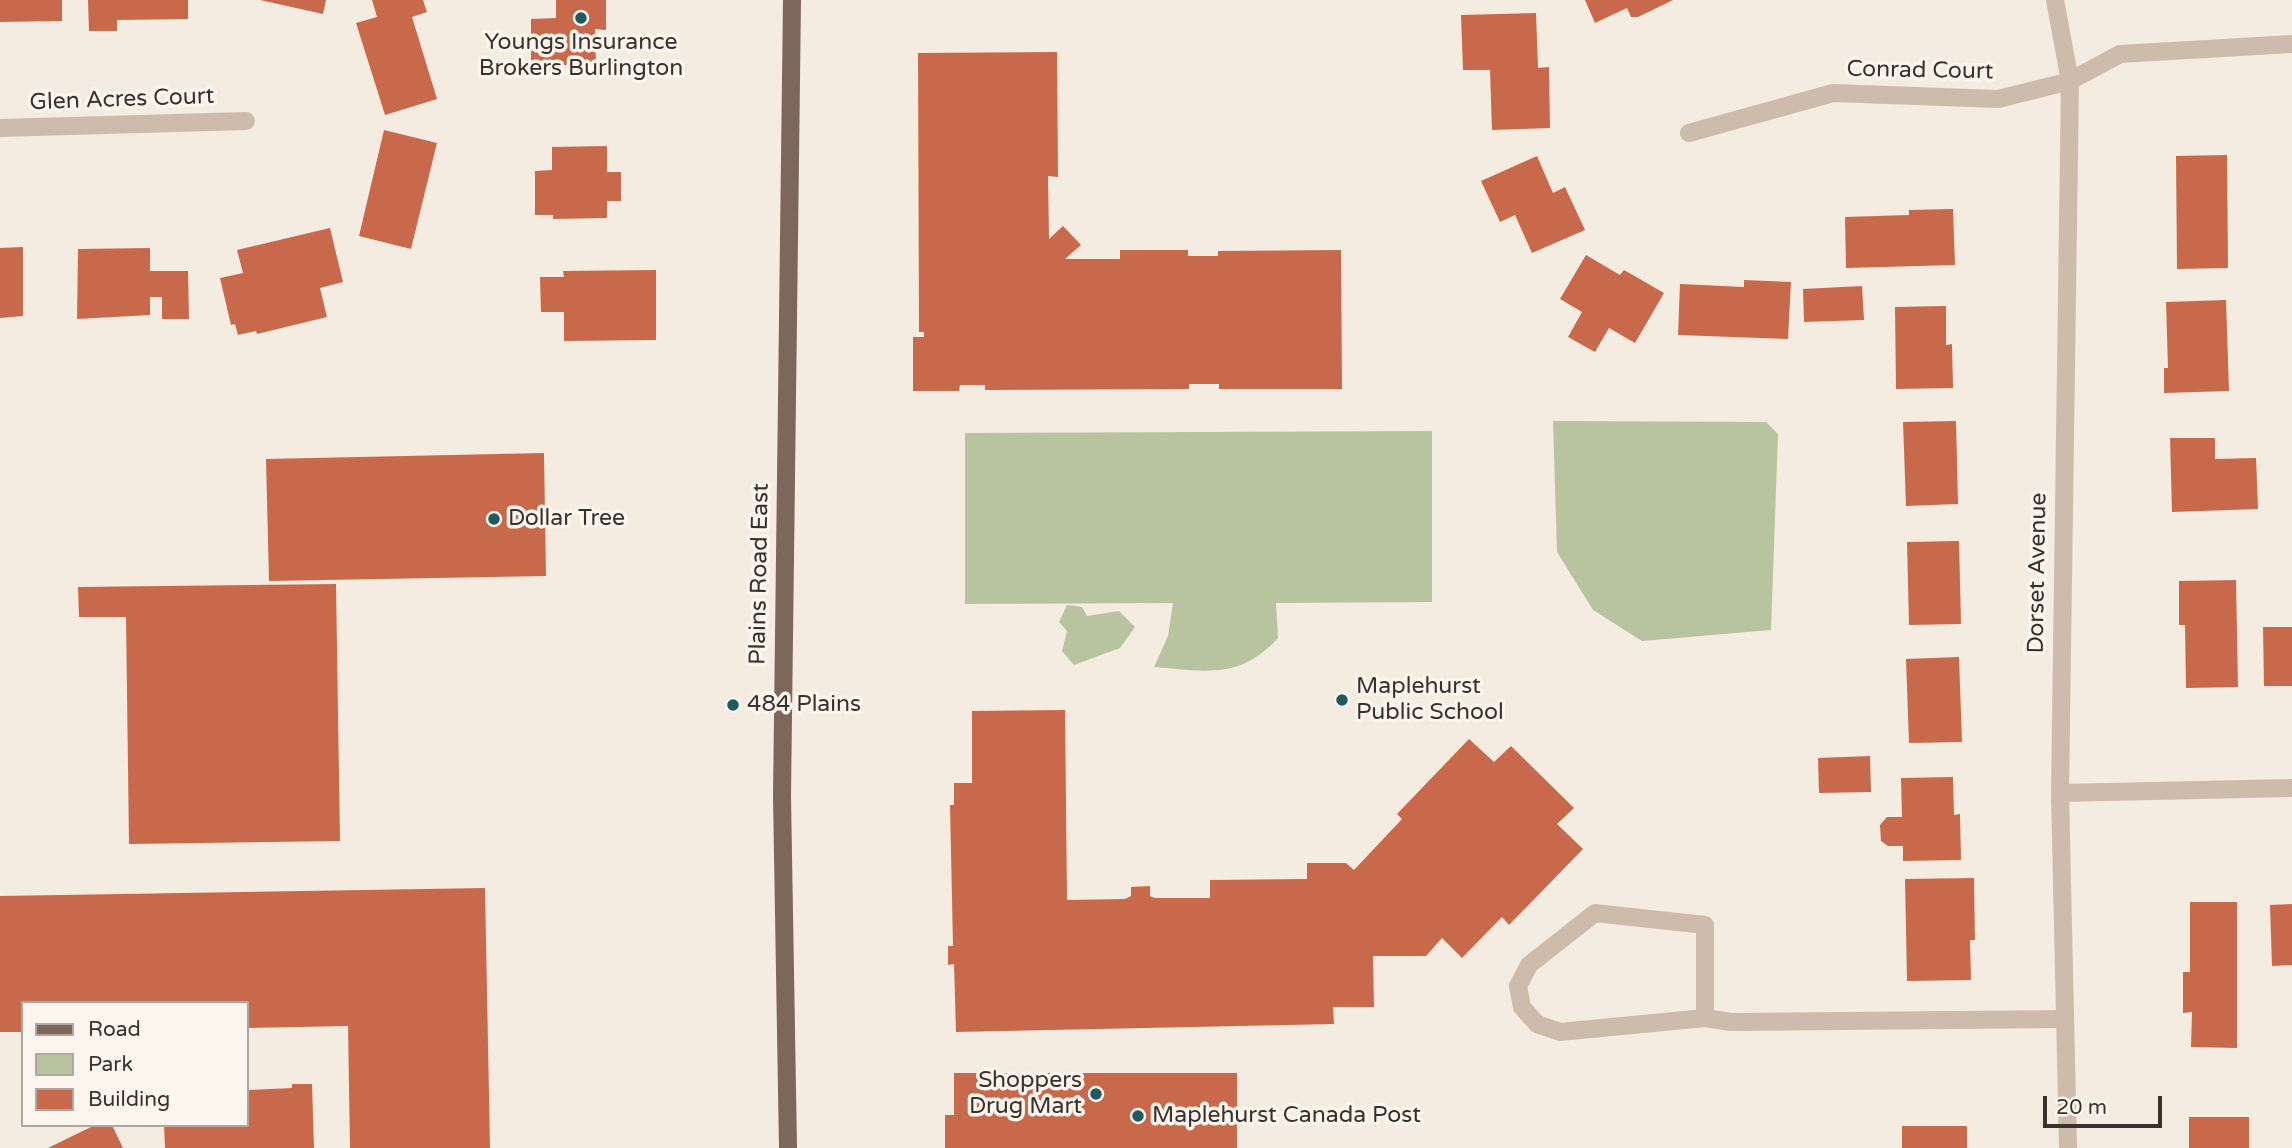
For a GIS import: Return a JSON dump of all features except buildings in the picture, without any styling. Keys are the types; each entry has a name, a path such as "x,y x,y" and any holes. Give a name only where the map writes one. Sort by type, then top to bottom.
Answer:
{"main road":[{"name":"Plains Road East","path":"788,1148 782,782 792,0"}],"street":[{"name":"Dorset Avenue","path":"2055,0 2070,81 2060,793 2068,1148"},
{"name":"Conrad Court","path":"1689,133 1833,93 1998,99 2070,81 2120,54 2292,44"},
{"name":"Glen Acres Court","path":"0,128 246,121"},
{"path":"2060,793 2292,788"},
{"path":"1705,1018 1705,925 1595,913 1529,965 1518,986 1522,1007 1537,1024 1560,1032 1705,1018 1731,1022 2065,1019"}],"green space":[{"path":"1553,421 1766,422 1778,434 1771,630 1642,641 1593,610 1557,552"},
{"path":"1432,431 1432,602 1276,603 1278,638 1250,661 1236,667 1206,671 1154,667 1168,636 1173,603 965,604 965,433"},
{"path":"1067,605 1082,607 1087,616 1119,611 1135,627 1120,648 1074,665 1062,651 1067,631 1059,622"}],"place":[{"name":"Youngs Insurance Brokers Burlington","path":"581,18"},
{"name":"Dollar Tree","path":"494,519"},
{"name":"Maplehurst Public School","path":"1342,700"},
{"name":"484 Plains","path":"733,705"},
{"name":"Shoppers Drug Mart","path":"1096,1094"},
{"name":"Maplehurst Canada Post","path":"1138,1116"}]}
